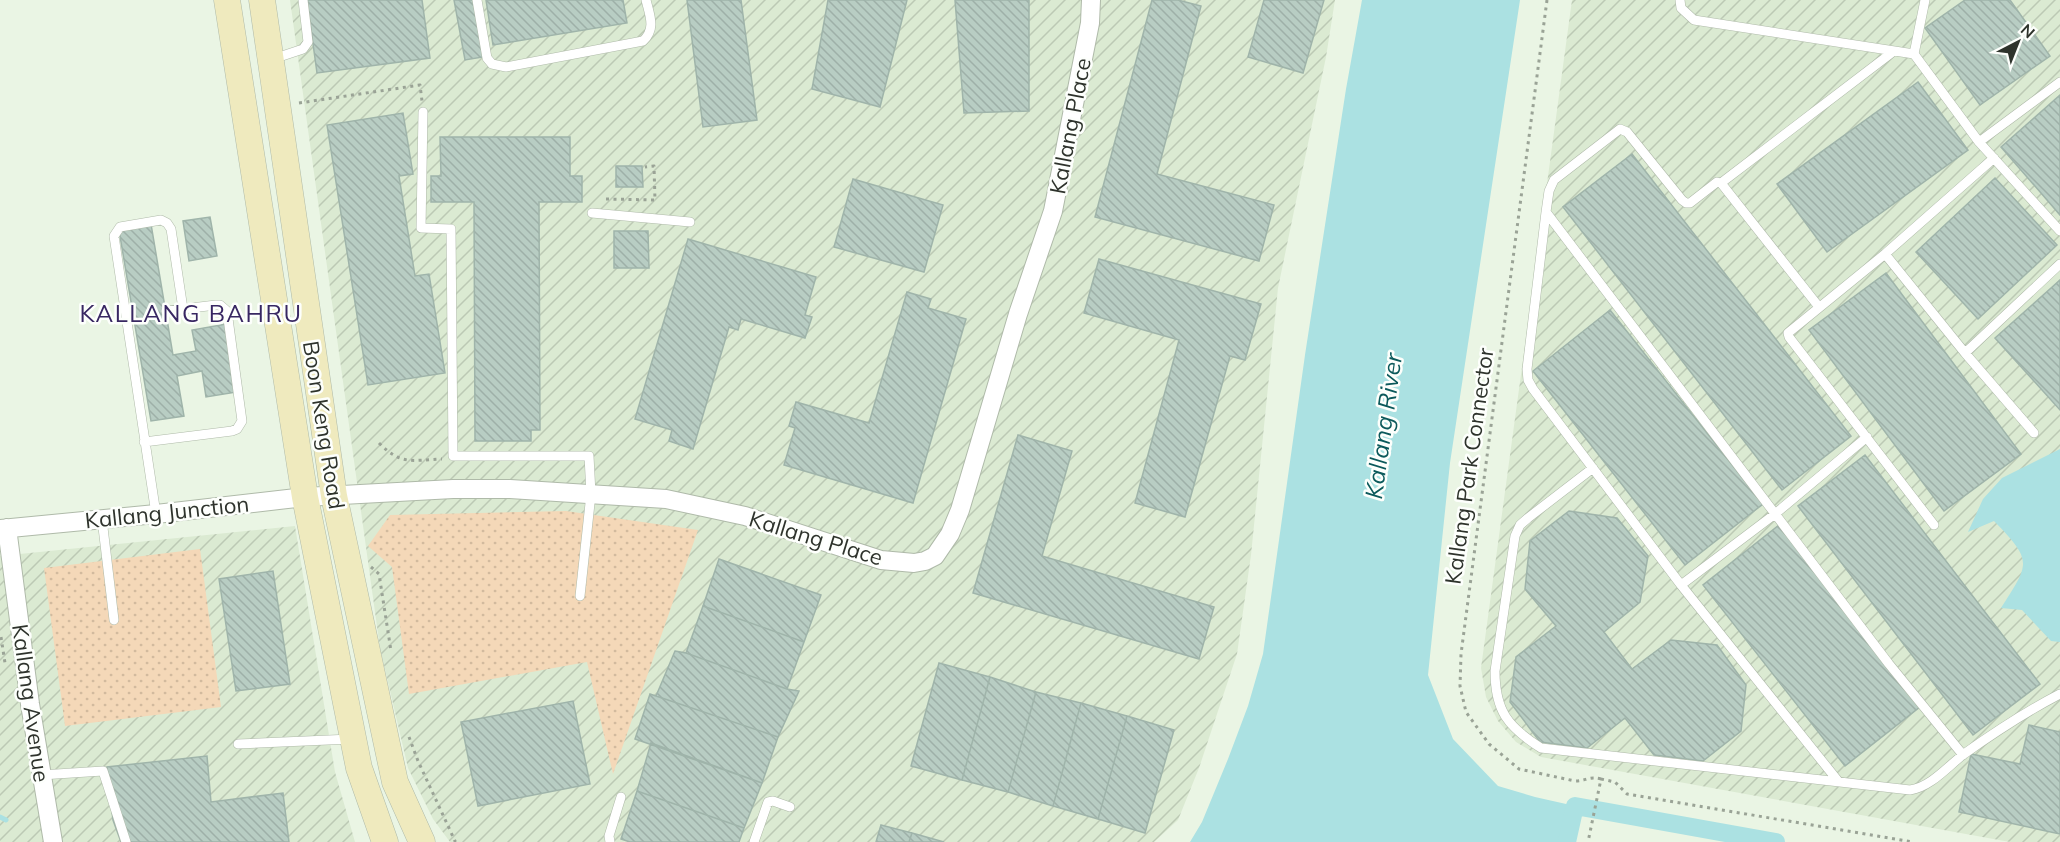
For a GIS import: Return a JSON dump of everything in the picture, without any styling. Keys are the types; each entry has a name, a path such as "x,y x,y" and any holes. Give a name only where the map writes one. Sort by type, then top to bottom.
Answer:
{"main road":[{"name":"Boon Keng Road","path":"227,0 304,497 358,768 385,842"},
{"name":"Boon Keng Road","path":"262,0 334,496 395,782 422,842"}],"street":[{"name":"Kallang Place","path":"334,496 456,489 666,499 745,516 881,560 914,562 926,561 936,556 950,534 960,510 1018,314 1053,211 1090,23 1091,0"},
{"name":"Kallang Junction","path":"3,528 304,497 334,496"},
{"name":"Kallang Avenue","path":"3,528 53,842"}],"lane":[{"path":"270,60 303,49 308,42 303,0"},
{"path":"477,0 487,58 492,64 506,67 643,41 650,34 652,26 646,0"},
{"path":"1680,0 1681,8 1694,20 1914,54 1979,141 2060,231"},
{"path":"1914,54 1925,0"},
{"path":"1838,781 1681,585 1533,389 1528,380 1527,369 1549,191 1554,180 1620,129 1627,132 1686,203 1690,203 1717,182 1721,183 1894,51"},
{"path":"1979,141 2060,82"},
{"path":"423,112 421,228 452,229 453,456 589,456 591,494 580,596"},
{"path":"1934,525 1788,335 1886,254 1994,158"},
{"path":"1721,183 1820,307"},
{"path":"1546,212 1889,664 1963,755"},
{"path":"592,213 690,222"},
{"path":"156,514 144,442 130,316 114,236 122,225 161,220 167,223 171,229 183,309"},
{"path":"1886,254 1965,353 2034,432"},
{"path":"1965,353 2060,264"},
{"path":"144,442 232,431 237,429 242,421 227,311 220,305 216,305 166,311"},
{"path":"1681,585 1775,513 1867,437"},
{"path":"1593,468 1528,518 1520,525 1515,536 1495,671 1495,694 1505,716 1521,735 1541,748 1910,790 1917,789 2033,708 2060,694"},
{"path":"102,519 114,620"},
{"path":"238,744 354,739"},
{"path":"41,775 103,771 126,842"},
{"path":"610,842 609,836 621,797"},
{"path":"754,842 768,802 773,801 790,807"}],"path":[{"name":"Kallang Park Connector","path":"1547,0 1461,654 1460,686 1466,712 1489,744 1519,769 1575,781 1582,781 1590,777 1601,779"},
{"path":"291,104 420,86 423,112"},
{"path":"606,199 655,200 654,166 645,167"},
{"path":"379,443 400,460 453,459 456,489"},
{"path":"366,562 379,574 392,657"},
{"path":"408,735 454,842"},
{"path":"1588,842 1601,779 1615,782 1627,794 1913,842"}],"shaded area":[{"path":"290,0 1335,0 1326,57 1278,288 1251,555 1237,654 1199,768 1178,820 1154,842 450,842 433,819 408,768 380,648"},
{"path":"1572,0 2060,0 2060,842 2010,842 1541,757 1516,742 1498,721 1486,697 1481,668"},
{"path":"566,511 698,530 613,774 587,662 409,694 392,567 368,546 390,515"},
{"path":"295,526 335,772 355,842 0,842 0,556"},
{"path":"200,549 221,707 65,726 44,568"}],"water":[{"name":"Kallang River","path":"1362,0 1520,0 1450,463 1428,675 1453,739 1498,786 1575,806 1567,842 1190,842 1202,822 1228,759 1248,706 1263,654 1305,355"},
{"path":"2060,449 2060,642 2051,641 2022,610 2001,608 2018,581 2023,563 2021,554 2007,534 1994,521 1968,532 1983,499 2002,478"}],"building":[{"path":"307,0 422,0 430,58 317,73"},
{"path":"454,0 473,0 483,57 465,60"},
{"path":"486,0 623,0 627,23 493,45"},
{"path":"687,0 741,0 757,120 703,127"},
{"path":"828,0 907,0 880,107 812,89"},
{"path":"955,0 1029,0 1029,111 964,113"},
{"path":"1152,0 1178,0 1201,6 1157,174 1274,205 1259,261 1095,217"},
{"path":"1264,0 1324,0 1303,73 1248,57"},
{"path":"1965,0 2010,0 2050,56 1980,105 1925,28"},
{"path":"1918,82 1968,150 1827,252 1777,184"},
{"path":"2060,95 2060,215 2001,147"},
{"path":"403,113 413,174 399,176 415,276 429,274 445,373 368,385 327,125"},
{"path":"440,137 570,137 570,176 582,176 582,202 539,202 540,430 531,430 531,441 475,441 474,202 431,202 431,176 441,176"},
{"path":"1632,154 1851,436 1782,490 1563,207"},
{"path":"616,166 642,166 643,187 616,187"},
{"path":"1995,178 2057,245 1978,319 1916,252"},
{"path":"853,179 943,205 924,272 834,247"},
{"path":"210,217 217,256 189,261 183,221"},
{"path":"151,224 173,355 196,351 192,330 226,324 237,392 206,397 202,371 177,376 184,416 151,421 119,230"},
{"path":"614,231 648,231 649,268 614,268"},
{"path":"688,239 816,277 805,315 812,317 805,338 741,319 738,330 729,327 693,449 669,441 672,430 635,419"},
{"path":"1099,259 1261,304 1245,360 1230,356 1185,517 1135,503 1179,340 1084,313"},
{"path":"1886,273 2021,454 1944,511 1809,330"},
{"path":"2060,280 2060,410 1995,338"},
{"path":"907,292 931,299 928,308 966,319 913,503 784,465 795,428 789,426 796,402 869,423"},
{"path":"1610,310 1763,504 1685,565 1533,371"},
{"path":"1018,435 1072,451 1042,556 1214,607 1199,659 973,593"},
{"path":"1865,455 2040,684 1973,735 1798,506"},
{"path":"1569,511 1617,518 1648,556 1640,602 1604,632 1632,669 1671,640 1717,645 1746,685 1741,731 1703,761 1654,755 1625,718 1587,748 1540,742 1510,702 1516,657 1556,626 1525,589 1530,541"},
{"path":"1779,525 1921,706 1845,766 1703,585"},
{"path":"719,559 821,595 804,642 703,606"},
{"path":"273,571 290,684 236,691 219,579"},
{"path":"703,606 804,642 787,689 686,653"},
{"path":"675,651 799,691 778,737 656,696"},
{"path":"939,663 990,677 962,780 911,766"},
{"path":"990,677 1036,692 1008,792 962,780"},
{"path":"1036,692 1081,703 1053,806 1008,792"},
{"path":"650,694 778,737 762,783 635,739"},
{"path":"573,701 590,784 478,806 461,722"},
{"path":"1081,703 1127,716 1098,819 1053,806"},
{"path":"1127,716 1174,730 1145,833 1098,819"},
{"path":"2029,725 2060,732 2060,834 1959,812 1971,754 2020,764"},
{"path":"651,743 762,783 744,828 637,791"},
{"path":"207,756 211,802 283,793 289,842 121,842 113,820 107,767"},
{"path":"637,791 744,828 739,842 630,842 621,839"},
{"path":"881,825 912,833 909,842 876,842"},
{"path":"912,833 944,842 909,842"}],"waterway":[{"path":"1567,842 1575,806 1776,842"},
{"path":"0,817 6,820"}],"district":[{"name":"KALLANG BAHRU","path":"191,313"}]}
